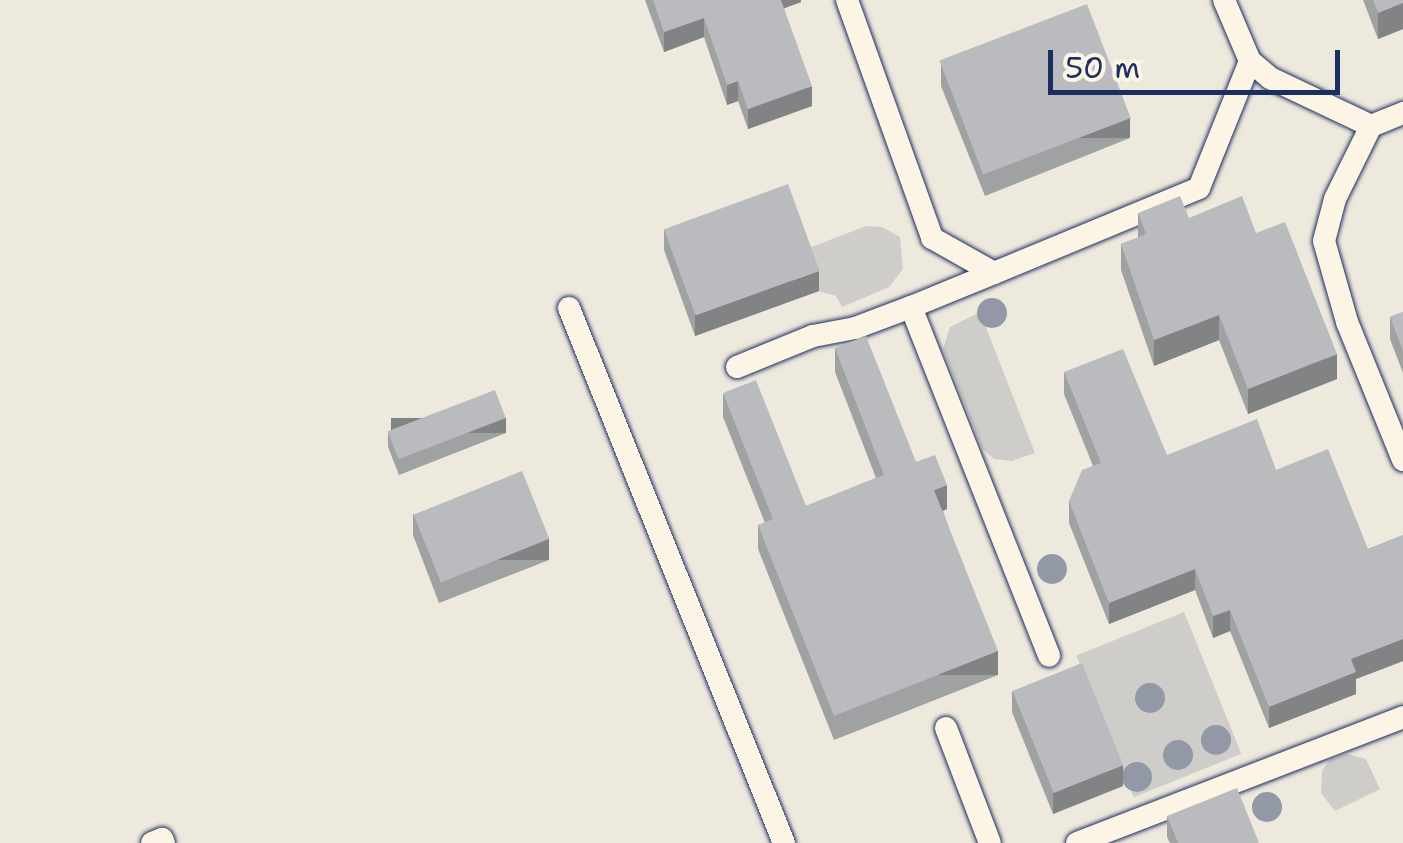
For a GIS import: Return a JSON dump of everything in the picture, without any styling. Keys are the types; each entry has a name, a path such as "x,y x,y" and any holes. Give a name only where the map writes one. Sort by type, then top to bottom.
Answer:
{"lane":[{"path":"847,0 932,238 994,273"},
{"path":"1224,0 1250,61 1270,78 1371,126"},
{"path":"737,367 813,336 855,328 911,307 1199,188 1250,61"},
{"path":"1403,113 1371,126 1335,199 1324,241 1347,322 1403,460"},
{"path":"911,307 1049,656"},
{"path":"569,308 784,843"},
{"path":"1077,843 1135,833 1403,717"},
{"path":"946,728 990,843"},
{"path":"152,843 162,839 164,843"}],"shaded area":[{"path":"866,226 882,227 900,237 903,269 889,287 842,307 836,296 811,289 796,253"},
{"path":"980,312 1035,453 1012,461 994,459 982,448 943,349 950,327"},
{"path":"1184,612 1241,754 1134,797 1076,655"},
{"path":"1348,754 1366,759 1380,789 1335,811 1321,793 1322,771 1329,760"}],"building":[{"path":"653,0 781,0 812,86 748,109 738,81 727,85 704,18 664,32"},
{"path":"1373,0 1403,0 1403,3 1378,13"},
{"path":"1087,4 1131,118 983,175 939,61"},
{"path":"788,184 819,270 695,316 664,229"},
{"path":"1180,196 1189,218 1242,196 1256,233 1285,222 1337,354 1248,389 1219,315 1154,340 1121,244 1146,234 1138,213"},
{"path":"1403,312 1403,351 1390,317"},
{"path":"866,336 916,462 935,455 947,485 934,490 998,651 834,716 758,525 773,519 723,393 756,380 806,506 884,475 835,348"},
{"path":"1123,349 1167,455 1257,419 1276,470 1328,449 1368,549 1403,535 1403,639 1351,659 1356,672 1269,707 1230,610 1213,616 1195,569 1109,603 1069,501 1082,470 1101,463 1064,372"},
{"path":"495,390 506,418 398,459 388,431"},
{"path":"522,471 549,539 441,583 414,515"},
{"path":"1082,663 1123,765 1054,793 1012,691"},
{"path":"1237,788 1259,843 1178,843 1167,816"}]}
